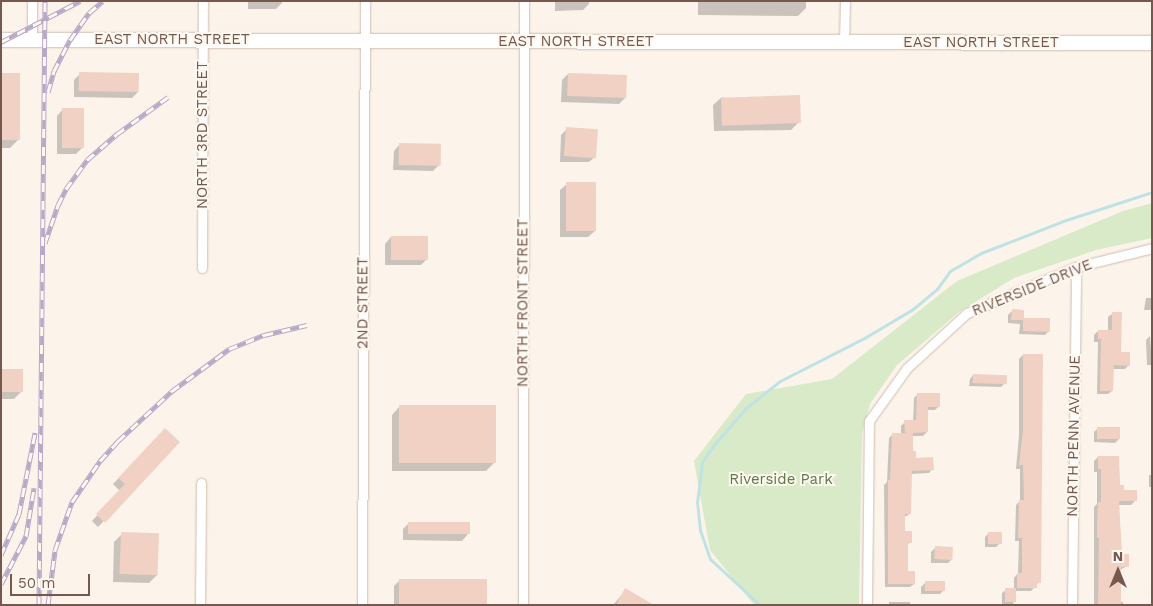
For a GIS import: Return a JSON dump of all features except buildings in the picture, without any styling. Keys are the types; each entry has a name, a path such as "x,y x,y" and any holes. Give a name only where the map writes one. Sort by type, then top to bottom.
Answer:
{"street":[{"path":"32,1 32,39"},
{"name":"NORTH 3RD STREET","path":"202,268 203,1"},
{"name":"2ND STREET","path":"362,605 365,1"},
{"name":"NORTH FRONT STREET","path":"523,605 524,1"},
{"path":"844,42 845,1"},
{"name":"EAST NORTH STREET","path":"1,40 523,43 1152,43"},
{"name":"RIVERSIDE DRIVE","path":"867,605 869,421 907,368 967,313 1076,267 1152,248"},
{"name":"NORTH PENN AVENUE","path":"1072,605 1076,267"},
{"path":"200,605 201,483"}],"green space":[{"name":"Riverside Park","path":"1152,203 1152,238 1096,250 1014,278 959,312 897,365 870,404 862,433 859,605 755,605 750,600 710,550 694,461 746,394 832,379 957,281 1123,211"}],"waterway":[{"path":"760,605 710,559 700,530 697,503 702,462 712,447 746,408 780,381 866,337 913,309 937,289 950,271 981,253 1063,221 1152,192"}],"railway":[{"path":"39,605 45,1"},
{"path":"1,42 80,1"},
{"path":"48,92 54,71 70,40 89,13 103,1"},
{"path":"45,243 58,205 66,189 87,160 117,134 168,97"},
{"path":"48,605 55,550 72,502 100,461 118,441 172,391 229,349 264,335 307,325"},
{"path":"1,555 19,514 35,433"},
{"path":"1,584 26,536 34,488"}]}
